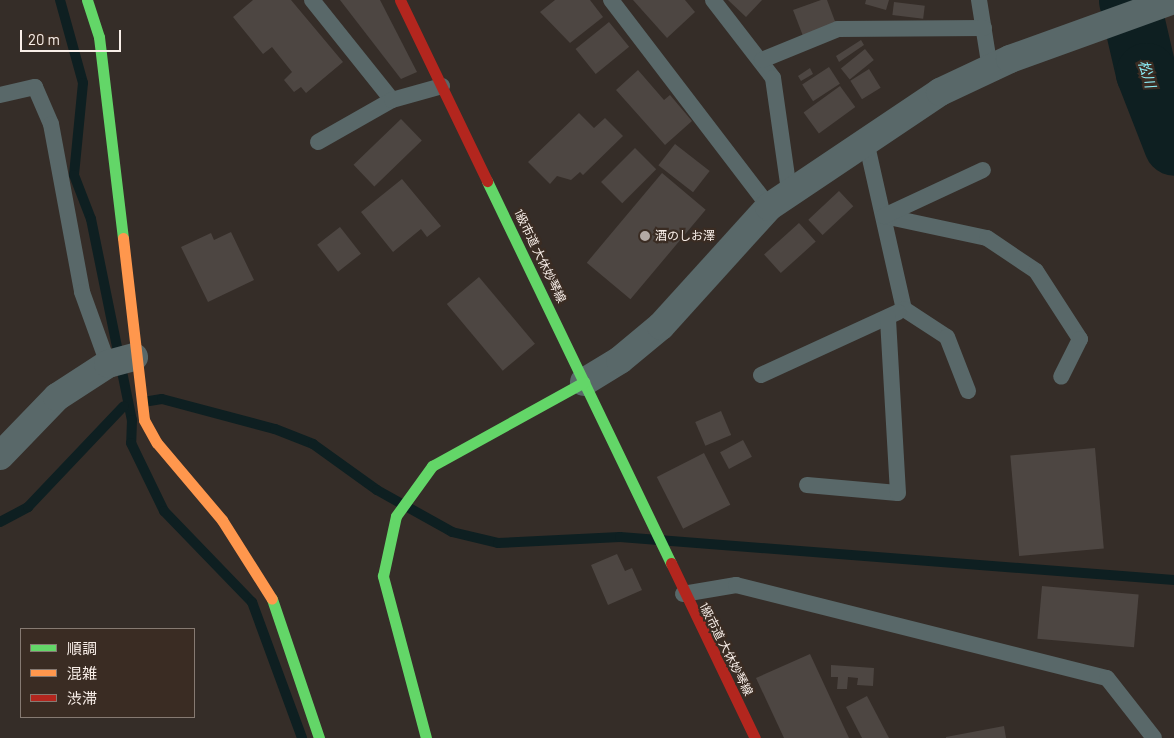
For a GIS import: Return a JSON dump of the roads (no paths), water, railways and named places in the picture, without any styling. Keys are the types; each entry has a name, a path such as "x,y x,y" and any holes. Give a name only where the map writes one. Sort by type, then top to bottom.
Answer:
{"street":[{"path":"86,0 99,37 134,357 144,420 157,444 222,520 270,594 319,738"},
{"name":"1級市道 大休妙琴線","path":"400,0 584,382 672,572 755,738"},
{"path":"426,738 383,576 396,516 411,489 432,466 584,382 661,326 779,199 940,92 1025,54 1174,0"},
{"path":"0,456 57,397 108,364 134,357"}],"lane":[{"path":"312,0 392,100"},
{"path":"611,0 779,199"},
{"path":"714,0 762,60 773,78 779,199"},
{"path":"979,0 990,69"},
{"path":"762,60 838,29 984,28"},
{"path":"318,142 392,100 442,86"},
{"path":"0,95 36,87 51,124 82,292 108,364"},
{"path":"866,140 904,309 947,336 968,392"},
{"path":"884,216 983,170"},
{"path":"884,216 987,238 1036,271 1080,339 1061,377"},
{"path":"761,375 904,309"},
{"path":"807,486 898,494 888,317"},
{"path":"683,594 736,585 1107,678 1154,738"}],"waterway":[{"path":"60,0 83,83 74,175 91,219 132,420 131,443 164,511 252,602 302,738"},
{"name":"松川","path":"1129,0 1146,73 1174,145"},
{"path":"143,402 162,399 275,429 313,444 377,490 452,532 498,543 620,537 1174,580"},
{"path":"0,522 28,507 124,406"}],"place":[{"name":"酒のしお澤","path":"645,236"}]}
